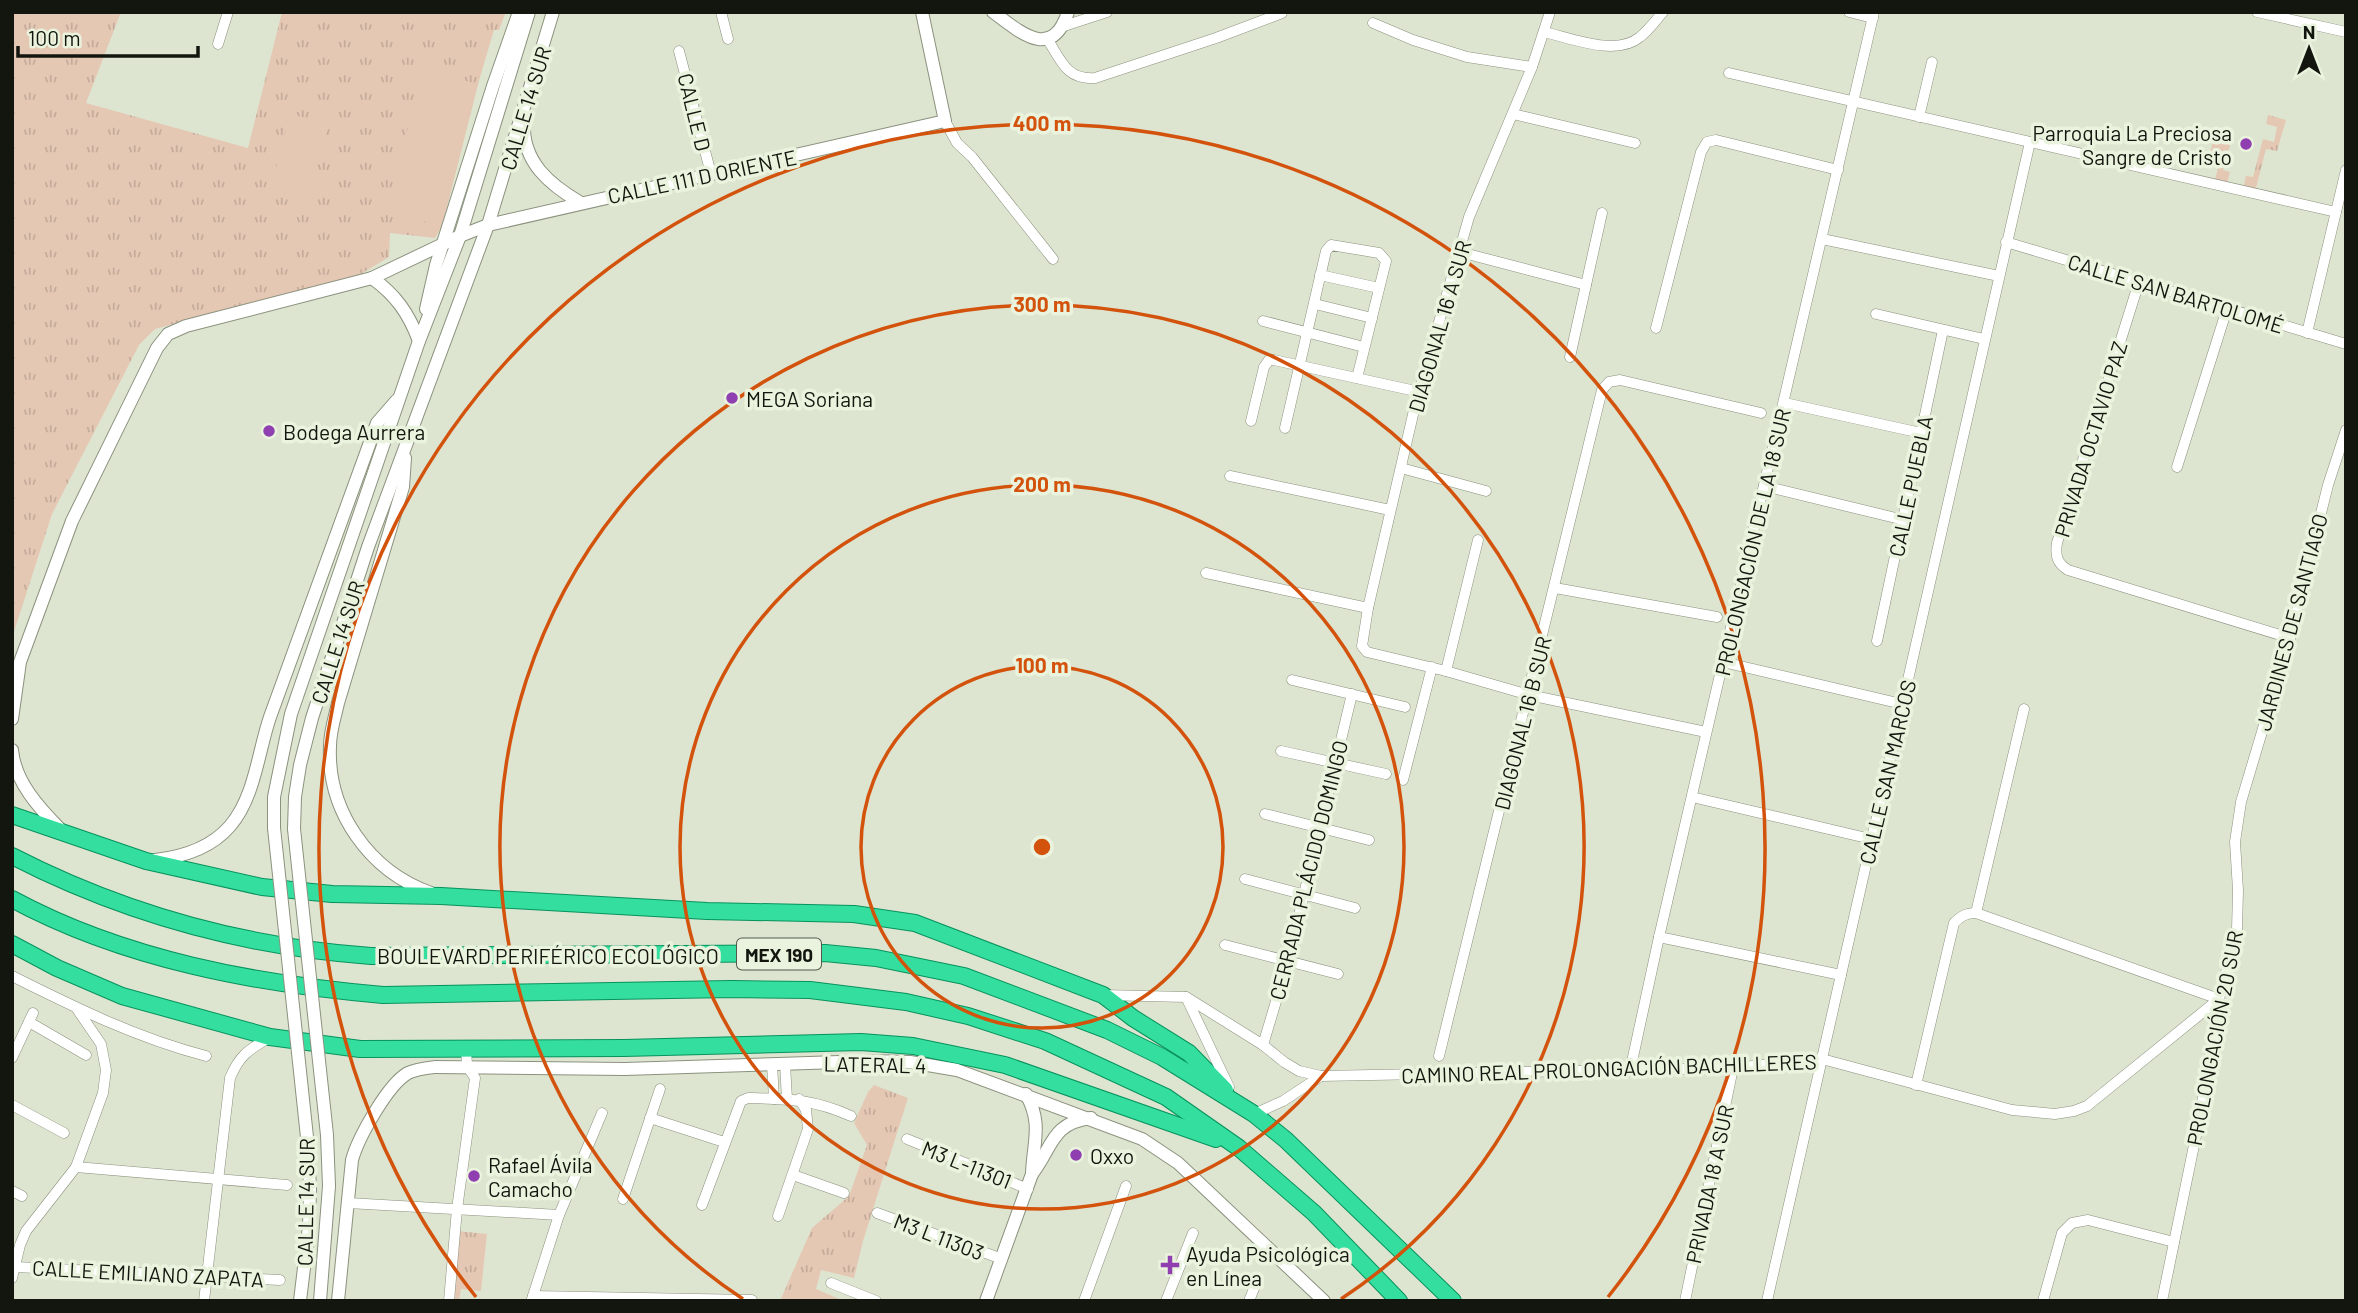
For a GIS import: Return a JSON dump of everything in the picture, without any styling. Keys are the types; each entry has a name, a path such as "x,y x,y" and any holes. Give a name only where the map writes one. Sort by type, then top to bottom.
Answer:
{"highway":[{"path":"12,815 146,861 262,887 332,894 441,896 707,911 854,914 915,923 1102,995 1189,1053 1237,1103"},
{"name":"BOULEVARD PERIFÉRICO ECOLÓGICO","path":"12,856 93,894 160,919 248,940 338,954 825,953 876,958 964,976 1107,1030 1161,1057 1254,1114 1318,1169 1453,1301"},
{"name":"BOULEVARD PERIFÉRICO ECOLÓGICO","path":"12,899 127,947 276,984 383,995 810,990 906,1002 968,1016 1013,1030 1087,1059 1166,1097 1239,1148 1314,1213 1399,1301"},
{"path":"12,944 57,968 122,996 271,1037 360,1049 624,1048 861,1042 913,1046 1005,1065 1239,1148"}],"main road":[{"path":"421,335 428,296 443,244 519,12"},
{"name":"CALLE 14 SUR","path":"300,1301 309,1226 310,1187 274,828 274,797 291,714 421,335 460,236 529,12"},
{"name":"CALLE 14 SUR","path":"320,1301 329,1186 327,1135 295,829 295,797 300,765 312,718 368,547 488,225 553,12"},
{"path":"922,12 945,121"},
{"path":"993,12 1024,33 1048,40 1064,26 1068,12"},
{"path":"524,113 523,135 534,164 554,186 581,203"},
{"name":"CALLE 111 D ORIENTE","path":"12,719 16,666 72,521 157,348 163,339 175,330 372,278 488,225 945,121"},
{"path":"372,278 384,286 401,305 421,335"},
{"path":"146,861 176,858 205,846 219,837 237,817 251,784 264,736 304,620 377,423 400,397"},
{"path":"405,446 403,487 348,665 331,731 330,760 342,811 365,848 383,866 415,887 441,896"},
{"path":"12,750 18,774 26,789 43,812 66,835"},
{"path":"624,1048 625,1069"},
{"name":"LATERAL 4","path":"338,1301 352,1160 361,1133 401,1078 409,1072 435,1067 467,1066 625,1069 871,1061 922,1063 957,1070 1142,1139 1178,1163 1324,1301"},
{"path":"986,1301 1032,1174 1032,1156 1038,1131 1036,1117 1026,1094"},
{"path":"1032,1174 1044,1159 1053,1136 1068,1124 1091,1118"},
{"path":"1038,1131 1053,1136"}],"street":[{"path":"218,44 228,12"},
{"path":"721,12 728,39"},
{"path":"1064,26 1107,12"},
{"name":"DIAGONAL 16 A SUR","path":"1432,667 1363,649 1368,608 1415,406 1469,217 1532,67 1550,12"},
{"path":"1544,32 1598,44 1625,44 1639,38 1663,12"},
{"path":"1849,12 1873,15"},
{"path":"2257,12 2346,32"},
{"path":"1048,40 1071,74 1080,78 1095,78 1282,13"},
{"name":"PROLONGACIÓN DE LA 18 SUR","path":"1630,1071 1873,15"},
{"path":"1373,23 1413,40 1466,57 1532,67"},
{"name":"CALLE D","path":"679,51 711,174"},
{"path":"1919,117 1931,62"},
{"path":"1729,73 2336,212"},
{"path":"1513,114 1635,143"},
{"path":"945,121 957,143 972,157 1054,259"},
{"path":"1656,328 1701,152 1707,142 1716,140 1838,170"},
{"name":"CALLE SAN MARCOS","path":"1767,1301 2030,142"},
{"path":"2307,333 2346,170"},
{"path":"1570,358 1602,213"},
{"path":"1822,239 1998,276"},
{"name":"CALLE SAN BARTOLOMÉ","path":"2006,242 2346,345"},
{"path":"1285,428 1329,246 1378,253 1386,261 1357,378"},
{"path":"1460,253 1586,285"},
{"path":"1321,275 1379,288"},
{"name":"PRIVADA OCTAVIO PAZ","path":"2139,282 2057,543 2058,562 2068,570 2290,638"},
{"path":"1315,304 1371,318"},
{"path":"2178,467 2227,309"},
{"path":"1876,314 1984,340"},
{"path":"1263,321 1364,347"},
{"name":"CALLE PUEBLA","path":"1877,641 1943,330"},
{"path":"1251,421 1267,363 1274,360 1420,392"},
{"name":"DIAGONAL 16 B SUR","path":"1440,1056 1602,390 1609,382 1620,380 1761,413"},
{"path":"1785,403 1921,433"},
{"name":"JARDINES DE SANTIAGO","path":"2248,774 2290,638 2328,485 2346,430"},
{"path":"1401,468 1486,491"},
{"path":"1230,476 1390,510"},
{"path":"1764,486 1904,520"},
{"path":"1446,671 1478,540"},
{"path":"1206,573 1368,608"},
{"path":"1555,588 1717,617"},
{"path":"1723,662 1902,704"},
{"path":"1403,780 1432,667 1529,695 1706,732"},
{"path":"1292,680 1405,707"},
{"name":"CERRADA PLÁCIDO DOMINGO","path":"1263,1045 1288,961 1352,694"},
{"path":"1976,913 2024,709"},
{"path":"1280,751 1386,774"},
{"name":"PROLONGACIÓN 20 SUR","path":"2162,1301 2199,1121 2219,999 2236,930 2238,890 2235,842 2248,774"},
{"path":"1692,797 1871,839"},
{"path":"1265,814 1369,840"},
{"path":"1245,879 1355,908"},
{"path":"1916,1086 1954,923 1962,915 1976,913 2219,999"},
{"path":"1659,937 1840,975"},
{"path":"1225,945 1338,974"},
{"path":"12,976 78,1009 157,1043 206,1056"},
{"path":"1102,995 1186,997 1237,1103"},
{"name":"CAMINO REAL PROLONGACIÓN BACHILLERES","path":"1186,997 1299,1071 1321,1076 1733,1068 1822,1059 1916,1086 2027,1113 2055,1114 2074,1111 2099,1098 2219,999"},
{"path":"12,1278 26,1231 76,1167 103,1093 106,1070 101,1044 78,1009"},
{"path":"12,1058 31,1017 86,1055"},
{"path":"204,1301 230,1078 237,1061 247,1051 271,1037"},
{"path":"449,1301 457,1209 475,1079 467,1066 466,1048"},
{"path":"774,1099 779,1064"},
{"path":"779,1064 787,1099"},
{"name":"PRIVADA 18 A SUR","path":"1685,1301 1733,1068"},
{"path":"1254,1114 1283,1101 1321,1076"},
{"path":"623,1199 660,1089"},
{"path":"702,1205 741,1101 748,1098 799,1100 826,1105 851,1116"},
{"path":"778,1216 808,1129 806,1110 799,1100"},
{"path":"12,1105 64,1133"},
{"path":"602,1113 559,1215 532,1298 752,1300"},
{"path":"650,1118 724,1142"},
{"name":"M3 L-11301","path":"907,1139 1028,1189"},
{"path":"76,1167 287,1185"},
{"path":"793,1175 844,1193"},
{"path":"1084,1301 1126,1186"},
{"path":"348,1203 559,1215"},
{"name":"M3 L 11303","path":"877,1213 1002,1259"},
{"path":"2043,1301 2062,1233 2072,1223 2088,1220 2174,1242"},
{"path":"1166,1301 1193,1233"},
{"name":"CALLE EMILIANO ZAPATA","path":"15,1267 280,1280"},
{"path":"1249,1301 1257,1280"},
{"path":"831,1283 876,1301"}],"green space":[{"path":"12,12 121,12 86,103 248,148 282,12 506,12 499,30 494,30 442,226 435,238 390,233 389,257 361,274 155,329 139,345 52,514 12,638"},
{"path":"422,70 478,84 442,226 387,212"},
{"path":"290,114 328,123 309,197 271,188"},
{"path":"2268,115 2286,120 2277,151 2266,149 2255,192 2243,189 2246,176 2253,177 2263,139 2274,142 2277,127 2266,124"},
{"path":"2213,141 2230,145 2223,170 2230,172 2226,187 2214,183 2220,161 2209,158"},
{"path":"874,1085 908,1098 854,1278 821,1270 816,1289 844,1301 780,1301 812,1228 849,1196 867,1145 854,1123"},
{"path":"457,1231 487,1234 481,1291 461,1289 459,1301 450,1301"}],"place":[{"name":"Parroquia La Preciosa Sangre de Cristo","path":"2246,144"},
{"name":"MEGA Soriana","path":"732,398"},
{"name":"Bodega Aurrera","path":"269,431"},
{"name":"Oxxo","path":"1076,1155"},
{"name":"Rafael Ávila Camacho","path":"474,1176"},
{"name":"Ayuda Psicológica en Línea","path":"1170,1265"}]}
